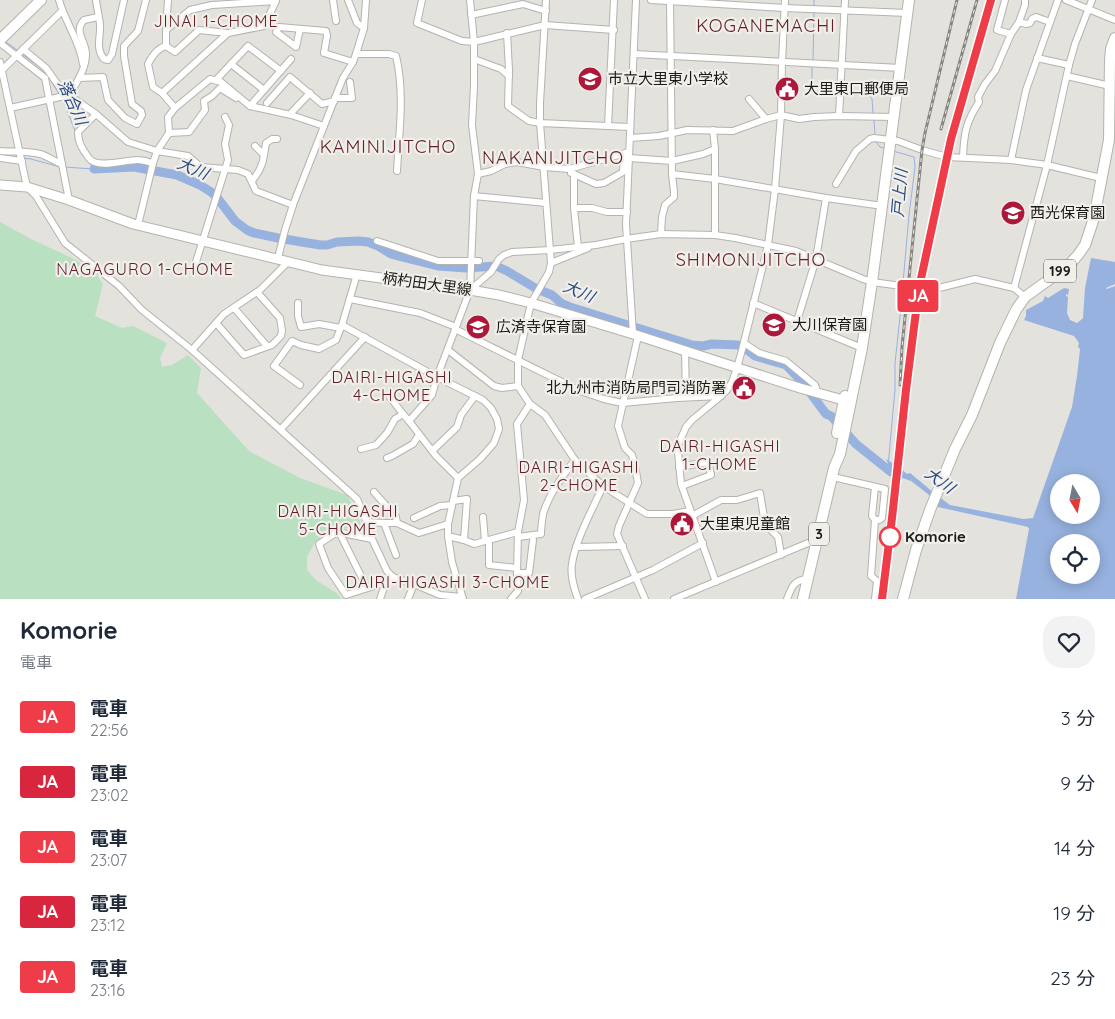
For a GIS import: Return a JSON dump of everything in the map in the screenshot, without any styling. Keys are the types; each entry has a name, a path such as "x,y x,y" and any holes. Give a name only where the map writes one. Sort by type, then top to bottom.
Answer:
{"highway":[{"path":"0,32 33,0"},
{"path":"0,42 41,0"},
{"name":"3","path":"804,599 833,473 835,447 867,316 909,0"},
{"name":"199","path":"903,599 930,510 1016,310 1025,297 1068,266 1085,245 1094,218 1109,140 1110,60 1115,38"}],"main road":[{"name":"柄杓田大里線","path":"0,185 27,187 69,200 138,226 322,270 470,290 531,303 800,388 847,401"}],"street":[{"path":"59,0 62,11 79,46 83,70"},
{"path":"96,0 100,26 98,46 100,55 104,60 108,60 112,54 124,0"},
{"path":"79,78 103,77 108,100 125,118 137,124 142,115 141,111 132,104 124,46 138,31 146,0"},
{"path":"166,46 168,0"},
{"path":"333,0 336,20"},
{"path":"348,0 358,24 364,28"},
{"path":"278,258 284,230 293,205 334,99 356,54 364,28 366,0"},
{"path":"422,0 417,23 462,41 474,42 545,25 614,30"},
{"path":"408,421 432,394 470,290 475,261 474,196 478,174 472,125 474,42 470,0"},
{"path":"546,0 540,124 552,263 549,272 531,303 518,360 518,386 530,404 544,415 575,460 603,486 647,514 691,514 721,500 737,500 760,493 765,524 778,537 781,554"},
{"path":"608,126 614,0"},
{"path":"565,169 596,184 604,183 623,172 630,138 636,0"},
{"path":"651,0 908,13"},
{"path":"716,582 682,486 678,445 686,427 692,420 721,396 732,382 768,245 781,116 785,0"},
{"path":"839,116 845,0"},
{"path":"1005,0 996,30 1011,34"},
{"path":"963,157 966,128 979,102 978,97 995,71 1011,34 1019,22 1025,0"},
{"path":"1011,160 1026,90 1058,0"},
{"path":"1066,0 1115,20"},
{"path":"1014,288 1047,165 1069,65 1092,0"},
{"path":"166,30 190,10 212,5 277,1"},
{"path":"166,46 174,52 199,30 228,33 264,26 277,1"},
{"path":"661,234 665,204 674,197 672,174 670,1"},
{"path":"470,15 523,4 546,11"},
{"path":"1,71 62,11"},
{"path":"10,108 67,95 83,70 86,55 86,48 80,37 80,25 84,20 98,17"},
{"path":"1019,22 1030,23 1036,17 1050,22"},
{"path":"300,29 326,31 324,53 353,62"},
{"path":"162,94 228,33"},
{"path":"507,33 508,106 529,121 540,124 630,127"},
{"path":"0,42 44,78 69,200"},
{"path":"166,46 160,48 148,64 153,87 175,108"},
{"path":"216,80 248,46 281,70"},
{"path":"23,49 46,68 67,95 96,114 128,142 157,151 188,156 201,167 238,170 248,174 256,191 293,205"},
{"path":"356,54 389,54 396,56 401,99 397,171"},
{"path":"634,54 901,68"},
{"path":"1037,58 1069,65"},
{"path":"474,59 501,69 509,76"},
{"path":"250,106 291,60"},
{"path":"0,62 27,187 36,196 65,243 119,286 142,310 192,350 356,499 386,571 393,577 440,595 462,598 452,562 448,524 458,478 480,459 494,443 499,429 497,419 491,408 475,396 365,337 342,327 319,324 301,327 298,316 298,303"},
{"path":"231,64 264,90"},
{"path":"1067,76 1110,86"},
{"path":"267,103 290,77 322,104 334,99 352,98 350,82"},
{"path":"138,226 153,163 157,151 169,133 168,117 175,108 210,79 222,82 250,106"},
{"path":"169,133 189,132 205,110 204,101 220,88 250,106 291,115 324,126"},
{"path":"292,112 310,94"},
{"path":"750,99 766,119"},
{"path":"96,114 78,132 82,147 89,158 99,163 139,160 153,163"},
{"path":"630,138 659,136 687,130 733,131 766,119 781,116 799,120 814,117 894,116"},
{"path":"195,265 228,160 225,144 229,125 225,117"},
{"path":"713,130 715,150 715,235"},
{"path":"836,184 856,151 870,139 874,138 891,139 925,151 947,156 1011,160 1047,165 1101,178"},
{"path":"252,181 264,163 266,143 272,139 277,139"},
{"path":"254,146 264,155"},
{"path":"478,174 492,171 505,164 517,162 544,168 569,169 627,155 672,161 715,150"},
{"path":"0,151 21,157"},
{"path":"0,158 40,154 62,164"},
{"path":"627,155 626,239 636,335 618,426 625,448 632,455 638,483 617,534 645,599"},
{"path":"574,174 574,208 578,247"},
{"path":"672,174 715,179 883,206"},
{"path":"474,196 546,203"},
{"path":"797,321 816,259 826,198"},
{"path":"574,208 592,208 607,212 627,212"},
{"path":"470,290 491,272 499,259 512,252 596,245 661,234 715,235 796,251 872,282 931,290 975,279 1014,288 1025,297"},
{"path":"377,241 438,261 475,261"},
{"path":"552,263 596,245"},
{"path":"192,350 224,314 257,292 288,262"},
{"path":"300,385 274,366 292,341 319,349 336,340 342,327 357,274"},
{"path":"216,323 244,355 272,345 281,336 280,318 257,292"},
{"path":"350,299 420,313 456,328 580,391 604,400 622,403 721,396"},
{"path":"753,303 860,347"},
{"path":"235,309 267,346"},
{"path":"281,429 365,337"},
{"path":"743,346 758,353 786,361 815,385 816,392"},
{"path":"448,350 494,386 502,388 518,386"},
{"path":"685,351 686,398"},
{"path":"389,396 432,451 458,478"},
{"path":"432,451 456,427 461,415 475,396"},
{"path":"511,599 518,591 518,535 524,500 517,424 530,404"},
{"path":"361,449 376,445 396,419 403,414"},
{"path":"387,458 413,444 419,434"},
{"path":"448,536 474,544 518,535 541,534 543,516 548,502 561,477 575,460"},
{"path":"679,466 708,462 711,475 682,486"},
{"path":"833,473 885,489 882,516 881,519 875,520"},
{"path":"578,599 573,586 572,565 576,547 603,486"},
{"path":"875,487 872,516 875,520 871,576 878,581 875,599"},
{"path":"374,492 396,517 397,523"},
{"path":"414,518 440,506 467,499 464,540"},
{"path":"483,516 489,565 529,573 533,540"},
{"path":"366,522 397,523 419,533 448,524"},
{"path":"384,522 396,555"},
{"path":"372,538 334,534 319,544 328,568 346,594 390,581 393,577"},
{"path":"340,534 367,588"},
{"path":"584,599 653,570 703,543"},
{"path":"674,599 808,543 817,544"},
{"path":"576,547 623,546"},
{"path":"787,599 795,583 808,579"},
{"path":"380,599 386,582"},
{"path":"408,599 414,584"}],"green space":[{"path":"0,222 94,271 103,284 95,316 122,328 133,326 167,343 160,358 162,367 172,365 188,355 201,368 197,393 249,451 300,478 347,495 361,527 339,529 315,542 307,557 307,570 316,580 342,599 0,599"}],"water":[{"path":"1091,258 1115,262 1115,284 1106,288 1115,286 1115,599 1016,599 1028,527 938,507 928,494 911,481 889,473 873,462 890,467 886,459 907,474 910,473 950,505 1023,519 1033,518 1072,407 1080,349 1078,347 1079,343 1074,336 1024,320 1026,310 1043,301 1045,296 1048,298 1064,288 1069,289 1066,296 1068,297 1067,313 1070,320 1077,323 1083,318 1085,288"}],"waterway":[{"name":"戸上川","path":"814,0 814,7"},
{"name":"戸上川","path":"813,62 814,11"},
{"name":"落合川","path":"6,42 17,50"},
{"name":"落合川","path":"22,54 45,71"},
{"name":"戸上川","path":"812,66 812,93 838,95"},
{"name":"落合川","path":"51,81 59,94"},
{"name":"戸上川","path":"842,95 869,95 872,99 873,113"},
{"name":"落合川","path":"63,100 75,131"},
{"name":"戸上川","path":"874,120 875,135"},
{"name":"戸上川","path":"876,142 880,147 884,148"},
{"name":"戸上川","path":"893,151 914,157 915,167 903,283"},
{"name":"落合川","path":"81,152 94,169"},
{"name":"大川","path":"23,158 60,167"},
{"name":"大川","path":"64,167 93,169"},
{"name":"大川","path":"94,169 134,167 177,175 211,192 235,221 254,233 320,245 337,242 368,242 391,254 438,266 466,268 496,266 537,289 552,295 561,303 570,307 692,345 738,345 755,356 786,365 803,383 826,414 831,416 856,444 893,472"},
{"name":"戸上川","path":"888,467 895,389 895,363 903,289"}],"railway":[{"path":"900,385 902,347 922,150 957,0"},
{"path":"941,129 977,0"},
{"path":"882,599 919,288 951,139 991,0"}],"train":[{"name":"JA","path":"882,599 919,288 951,139 991,0"}],"place":[{"name":"市立大里東小学校","path":"590,79"},
{"name":"大里東口郵便局","path":"787,89"},
{"name":"西光保育園","path":"1013,213"},
{"name":"大川保育園","path":"774,325"},
{"name":"広済寺保育園","path":"478,327"},
{"name":"北九州市消防局門司消防署","path":"744,388"},
{"name":"大里東児童館","path":"682,524"},
{"name":"Komorie","path":"890,537"}],"district":[{"name":"JINAI 1-CHOME","path":"216,21"},
{"name":"KOGANEMACHI","path":"766,26"},
{"name":"KAMINIJITCHO","path":"388,147"},
{"name":"NAKANIJITCHO","path":"553,158"},
{"name":"SHIMONIJITCHO","path":"751,260"},
{"name":"NAGAGURO 1-CHOME","path":"145,269"},
{"name":"DAIRI-HIGASHI 4-CHOME","path":"392,386"},
{"name":"DAIRI-HIGASHI 1-CHOME","path":"720,455"},
{"name":"DAIRI-HIGASHI 2-CHOME","path":"579,476"},
{"name":"DAIRI-HIGASHI 5-CHOME","path":"338,520"},
{"name":"DAIRI-HIGASHI 3-CHOME","path":"448,582"}]}
